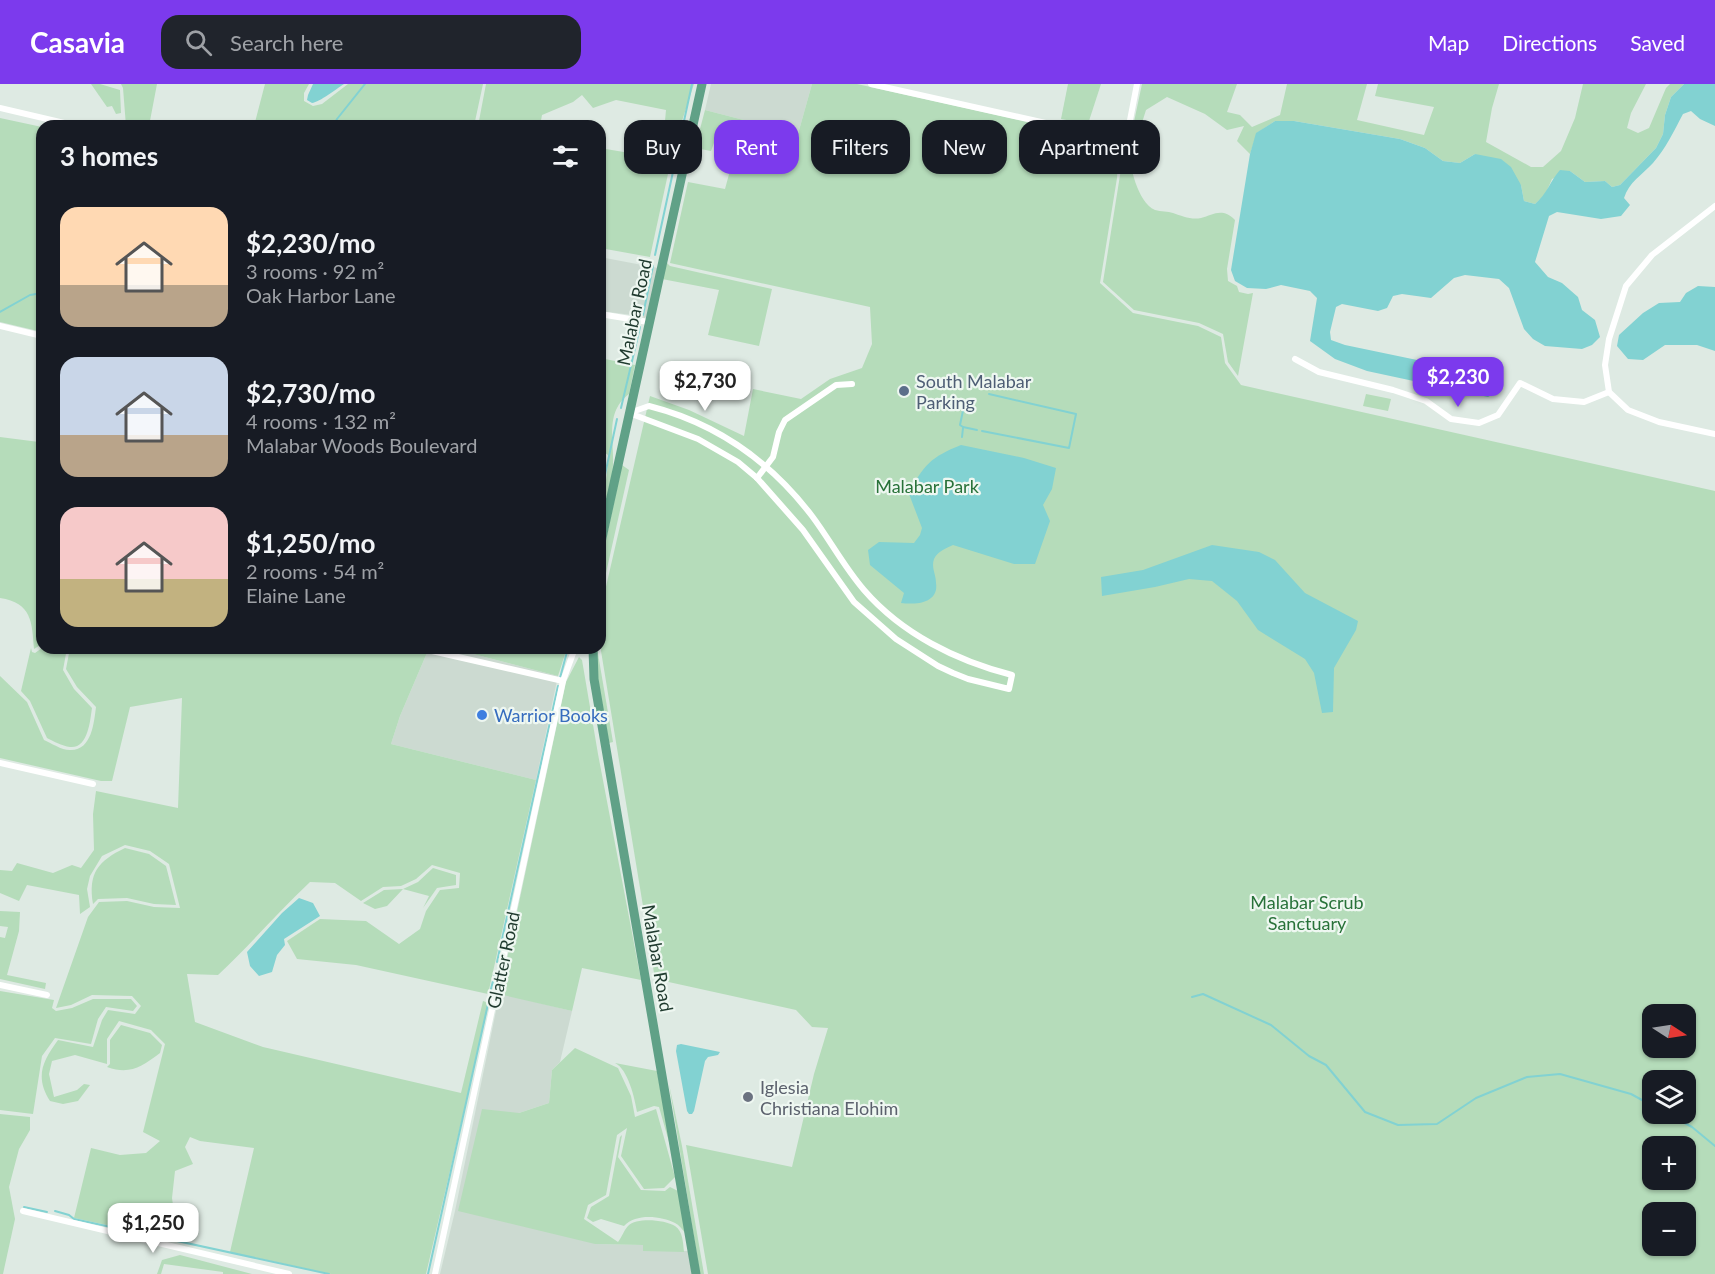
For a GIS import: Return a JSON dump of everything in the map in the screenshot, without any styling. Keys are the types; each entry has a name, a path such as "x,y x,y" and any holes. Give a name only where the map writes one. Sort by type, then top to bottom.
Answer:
{"main road":[{"name":"Malabar Road","path":"606,519 702,84"},
{"name":"Malabar Road","path":"593,654 594,679 696,1274"}],"street":[{"path":"871,84 1126,141 1137,84"},
{"path":"0,108 51,120"},
{"path":"1715,206 1652,255 1626,286 1608,339 1605,364 1609,392 1628,410 1659,422 1715,434"},
{"path":"606,315 648,322"},
{"path":"0,326 36,335"},
{"path":"1295,359 1319,372 1393,390 1426,401 1450,419 1479,423 1498,415 1520,383 1553,399 1584,402 1609,392"},
{"path":"757,478 772,457 785,420 836,386 852,384"},
{"path":"650,406 687,417 728,437 790,489 824,533 839,559 865,591 891,617 966,662 1012,675 1009,688 968,679 939,666 879,626 854,602 812,542 757,478 738,462 698,439 629,413 650,406"},
{"path":"812,542 824,533"},
{"path":"879,626 891,617"},
{"path":"445,654 563,681"},
{"name":"Glatter Road","path":"435,1274 563,681 573,654"},
{"path":"0,763 93,784"},
{"path":"0,985 47,995"},
{"path":"23,1211 289,1274"}],"shaded area":[{"path":"711,84 812,84 799,130 799,120 744,120 705,110"},
{"path":"606,258 658,268 647,315 645,318 606,312"},
{"path":"426,654 473,654 558,676 536,780 391,744 400,716"},
{"path":"503,994 572,1011 560,1062 552,1070 549,1103 519,1113 595,1244 643,1245 644,1251 688,1251 692,1274 440,1274 498,1001 501,1000"}],"green space":[{"path":"91,84 100,84 120,90 121,113 116,114 112,106 107,107"},
{"path":"121,84 157,84 150,120 126,120"},
{"path":"265,84 309,84 304,93 304,101 313,106 322,104 348,84 483,84 475,120 256,120"},
{"path":"486,84 694,84 682,120 665,120 666,110 616,100 593,108 582,95 573,102 542,115 541,120 479,120"},
{"name":"Malabar Scrub Sanctuary","path":"812,84 857,84 1020,120 1019,174 1117,174 1100,283 1133,313 1198,326 1221,337 1225,363 1241,385 1715,491 1715,1274 708,1274 686,1145 792,1167 814,1074 828,1028 812,1027 796,1010 655,979 601,654 606,654 606,587 650,396 689,410 744,436 753,389 801,399 830,379 862,368 872,344 870,307 670,263 688,182 725,189 729,174 799,174 799,130"},
{"path":"1068,84 1101,84 1089,120 1061,119"},
{"path":"1142,84 1237,84 1227,112 1240,115 1252,127 1280,115 1287,84 1367,84 1357,120 1424,135 1434,107 1375,96 1378,84 1499,84 1486,142 1531,167 1543,167 1561,151 1575,118 1583,84 1646,84 1631,113 1627,128 1638,133 1649,128 1666,88 1670,84 1684,84 1671,97 1665,115 1663,134 1656,148 1620,185 1612,187 1605,181 1585,182 1570,171 1552,179 1545,195 1535,204 1524,201 1521,185 1475,154 1460,163 1443,161 1425,148 1400,139 1294,121 1275,121 1257,133 1250,154 1237,141 1244,126 1227,130 1205,114 1167,97 1146,110 1143,120 1134,120"},
{"name":"Malabar Scrub Sanctuary","path":"705,110 744,120 714,120 714,143 711,151 702,149 702,121"},
{"path":"0,118 36,126 36,331 0,322"},
{"path":"606,149 624,152 624,174 668,174 650,257 606,249"},
{"path":"1120,174 1133,174 1143,199 1155,210 1194,218 1222,213 1230,216 1235,220 1227,269 1228,281 1237,286 1239,292 1253,293 1238,376 1228,362 1223,334 1199,323 1134,310 1103,282"},
{"path":"667,263 670,266 772,289 759,346 708,335 719,290 662,279"},
{"path":"606,359 635,365 629,394 621,401 612,426 613,471 606,502 609,457 607,454"},
{"path":"1366,394 1391,399 1388,411 1363,406"},
{"path":"0,437 36,442 36,648 34,649 31,622 24,609 19,604 0,598"},
{"path":"622,465 629,470 606,573 606,540"},
{"path":"31,648 36,654 66,654 63,670 74,689 92,708 87,733 81,744 64,746 47,738 30,701 21,691"},
{"path":"69,654 426,654 400,716 391,744 536,780 488,994 356,965 297,959 287,941 320,919 366,921 399,944 420,929 426,911 440,890 459,888 460,873 432,865 416,879 401,886 383,887 361,901 335,883 310,882 218,975 187,974 195,1022 263,1047 461,1093 483,1001 489,1003 426,1274 331,1274 230,1252 254,1148 200,1141 190,1137 185,1147 193,1164 175,1171 172,1198 175,1229 141,1235 121,1228 74,1218 91,1148 120,1155 146,1153 160,1141 143,1132 165,1044 151,1030 119,1021 107,1039 107,1064 75,1055 52,1061 49,1074 54,1097 77,1090 84,1084 90,1085 78,1101 63,1104 50,1101 45,1092 42,1070 58,1040 93,1047 102,1020 108,1010 135,1014 141,1006 132,996 92,995 71,1005 56,1008 88,917 99,902 127,901 154,907 180,908 169,864 150,851 125,845 102,856 90,876 87,889 90,907 80,914 79,895 27,885 19,901 0,893 0,870 12,871 17,863 53,873 72,865 81,868 94,850 93,814 96,791 178,808 182,698 130,707 112,781 101,781 0,758 0,676 27,702 44,740 68,750 78,749 88,740 96,707 77,687 66,669"},
{"path":"473,654 565,654 558,676"},
{"path":"597,654 613,742 609,743 598,679"},
{"path":"579,657 582,660 641,980 582,968 572,1011 503,995 498,1001 566,682"},
{"path":"125,848 149,854 166,866 176,905 154,904 127,898 98,899 93,904 92,884 97,869 108,858"},
{"path":"433,868 456,875 456,885 437,888 423,908 429,896 403,889 418,882"},
{"path":"403,889 387,906 375,909 363,903 384,890"},
{"path":"0,911 20,912 19,931 7,975 46,983 45,989 0,979 0,937 5,938 8,927 0,926"},
{"path":"0,991 54,1000 52,1008 56,1011 72,1008 93,999 131,999 137,1006 133,1011 106,1007 98,1019 91,1044 55,1038 42,1056 33,1114 0,1110"},
{"path":"121,1025 150,1033 162,1045 160,1053 129,1070 107,1067 110,1064 110,1040"},
{"path":"575,1048 618,1068 631,1096 635,1117 656,1109 675,1177 664,1188 644,1189 621,1156 627,1128 617,1135 606,1195 588,1205 584,1219 618,1242 632,1223 651,1220 670,1224 680,1231 684,1252 643,1251 643,1245 595,1244 458,1211 482,1109 519,1113 549,1103 552,1070"},
{"path":"615,1063 657,1071 671,1149 659,1107 654,1106 637,1112 633,1092 624,1071"},
{"path":"669,1084 682,1146 704,1274 700,1274"},
{"path":"0,1114 30,1117 30,1130 19,1149 9,1187 15,1219 3,1274 0,1274"},
{"path":"622,1135 618,1157 641,1190 665,1191 670,1187 678,1191 685,1233 675,1223 656,1217 642,1217 624,1226 601,1219 593,1222 587,1218 591,1207 609,1196"},
{"path":"180,1255 252,1274 223,1274 223,1272 164,1264 161,1274 157,1274 162,1260"}],"water":[{"path":"313,84 344,84 324,98 312,103 307,100"},
{"path":"1684,84 1715,84 1715,126 1700,119 1691,111 1683,114 1658,157 1629,187 1624,198 1630,205 1621,216 1601,219 1557,212 1549,216 1535,262 1548,277 1562,283 1578,297 1582,310 1595,320 1600,337 1592,345 1582,349 1545,346 1533,339 1524,329 1509,288 1499,279 1465,275 1454,278 1431,298 1402,294 1393,296 1387,308 1378,311 1342,304 1336,307 1330,332 1331,340 1345,345 1489,375 1496,381 1495,393 1488,397 1367,371 1335,359 1310,341 1317,298 1310,291 1281,285 1266,289 1247,288 1235,281 1231,270 1250,154 1256,133 1275,121 1294,121 1400,139 1425,148 1443,161 1460,163 1475,154 1501,159 1511,167 1521,185 1524,201 1535,204 1560,170 1570,171 1585,182 1605,181 1612,187 1620,185 1656,148 1663,134 1665,115 1671,97"},
{"path":"1698,286 1715,287 1715,351 1697,345 1665,345 1643,360 1628,359 1617,346 1619,335 1643,313 1659,303 1680,302 1686,293"},
{"path":"961,445 1024,458 1056,468 1052,489 1043,505 1050,521 1035,564 1014,564 953,545 939,552 934,559 936,590 934,595 919,603 901,603 904,593 870,565 868,550 879,542 914,543 922,528 909,494 929,463"},
{"path":"1212,545 1259,552 1275,560 1305,593 1358,621 1356,630 1334,668 1333,712 1322,713 1314,673 1305,659 1258,630 1237,601 1212,581 1189,579 1102,596 1101,577 1143,570"},
{"path":"299,898 313,903 320,916 284,939 285,945 277,955 272,972 259,976 250,966 247,952 282,913"},
{"path":"677,1045 720,1052 718,1055 708,1057 705,1061 692,1114 687,1111 676,1051"}],"waterway":[{"path":"337,120 365,84"},
{"path":"655,255 692,84"},
{"path":"643,315 653,266"},
{"path":"0,312 36,294"},
{"path":"621,408 640,327"},
{"path":"982,431 1069,448 1076,414 989,394"},
{"path":"965,401 960,425 977,430"},
{"path":"606,470 617,419"},
{"path":"962,437 963,428"},
{"path":"560,678 566,654"},
{"path":"497,962 558,686"},
{"path":"490,993 495,973"},
{"path":"1192,997 1203,994 1271,1025 1309,1056 1326,1065 1365,1112 1398,1125 1437,1124 1476,1098 1527,1077 1560,1074 1631,1094 1642,1100"},
{"path":"428,1274 488,1004"},
{"path":"1686,1124 1715,1146"},
{"path":"24,1207 47,1212"},
{"path":"55,1211 74,1219 111,1227"},
{"path":"122,1229 329,1274"}],"place":[{"name":"South Malabar Parking","path":"904,391"},
{"name":"Warrior Books","path":"482,715"},
{"name":"Iglesia Christiana Elohim","path":"748,1097"}],"park label":[{"name":"Malabar Park","path":"927,486"}]}
